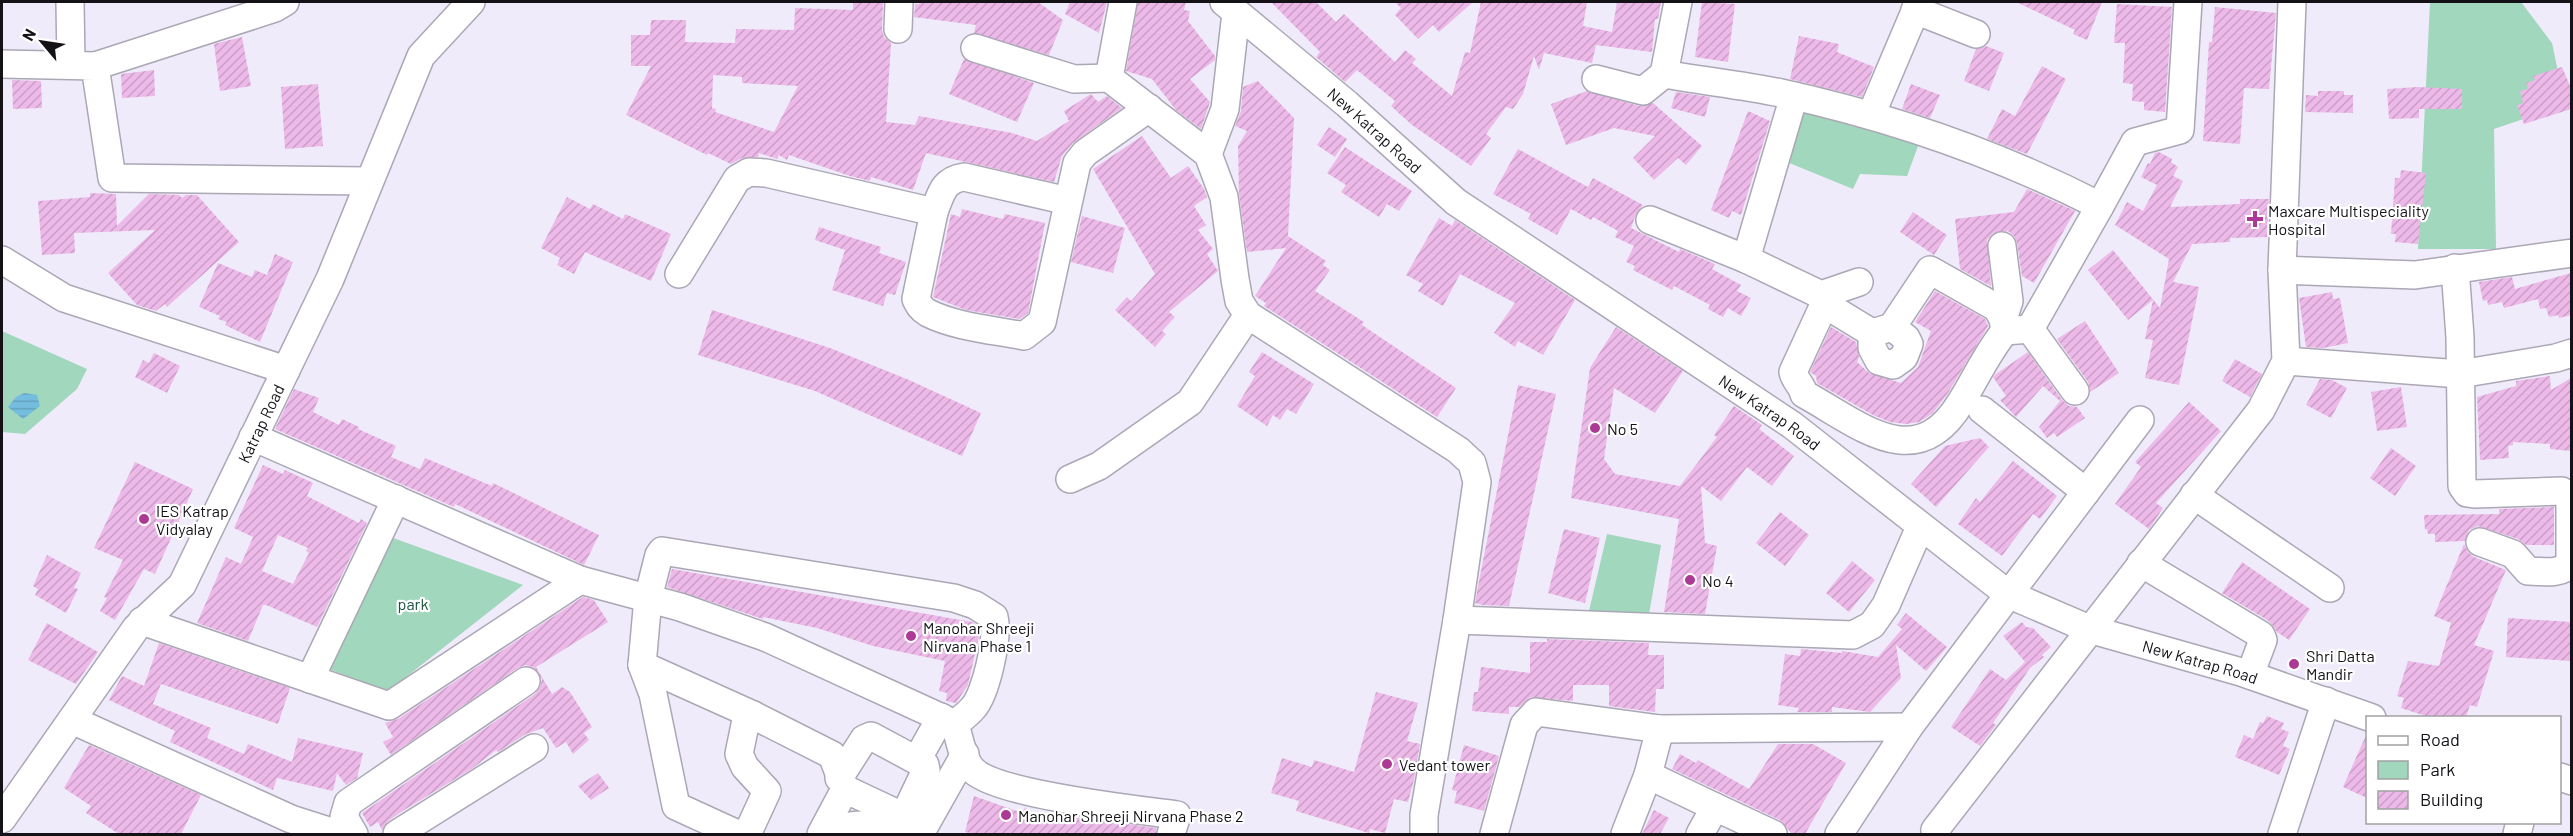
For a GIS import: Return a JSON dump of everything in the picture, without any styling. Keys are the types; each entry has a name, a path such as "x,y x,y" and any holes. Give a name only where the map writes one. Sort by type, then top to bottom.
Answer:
{"street":[{"path":"70,2 83,65 112,178 368,182"},
{"path":"2,64 83,65 275,8 285,2"},
{"name":"Katrap Road","path":"2,819 142,621 182,585 330,279 368,182 422,56 471,2"},
{"path":"898,29 899,2"},
{"path":"1109,78 1123,2"},
{"path":"1596,79 1642,91 1664,74 1678,2"},
{"path":"2075,391 2012,327 1997,308 1930,270 1882,330 1831,308 1822,309 1793,372 1794,377 1803,387 1804,394 1885,439 1908,441 1937,433 1960,404 1989,351 2012,327 2100,206 2135,142 2180,130 2188,2"},
{"path":"1937,834 1935,830 2261,410 2286,361 2282,270 2292,2"},
{"path":"1871,115 1917,6 1976,34"},
{"path":"1208,154 1225,109 1230,7"},
{"name":"New Katrap Road","path":"1230,7 1347,104 1456,202 1792,425 2008,594 2089,629 2250,675 2369,716"},
{"path":"975,48 1074,79 1109,78 1208,154 1224,197 1239,301 1248,315 1458,450 1472,463 1477,482 1457,620 1424,815 1424,834"},
{"path":"1664,74 1794,96 1871,115 1991,159 2100,206"},
{"path":"1746,259 1794,96"},
{"path":"1068,201 964,177 951,179 944,186 934,212 916,299 921,308 929,313 971,325 1024,336 1042,322 1077,163 1085,153 1149,108"},
{"path":"680,274 729,189 737,179 749,172 766,173 934,212"},
{"path":"1650,220 1746,259 1821,295 1859,282"},
{"path":"2002,246 2012,327"},
{"path":"2282,270 2415,275 2571,253"},
{"path":"2,260 64,298 286,370"},
{"path":"2455,268 2462,486 2467,492 2562,490 2570,497 2570,565 2565,569 2558,572 2528,571 2513,554 2480,542"},
{"path":"1070,479 1099,466 1190,402 1248,315"},
{"path":"2286,361 2460,374 2556,358 2571,352"},
{"path":"1982,410 2086,492"},
{"path":"1839,834 1909,727 2140,420"},
{"path":"253,437 580,580 648,598 773,641 948,720 970,767 983,779 1003,786 1177,815 1171,834"},
{"path":"2194,495 2330,588"},
{"path":"310,679 396,500"},
{"path":"1457,620 1854,635 1872,625 1886,605 1920,527"},
{"path":"753,716 746,720 739,754 745,767 767,791 750,828 743,834 676,806 653,694 642,665 648,598 658,555 669,550 954,598 975,605 994,617 996,633 987,678 975,707 948,720 917,760"},
{"path":"2141,562 2261,634 2264,640 2250,675"},
{"path":"142,621 389,706 580,580"},
{"path":"642,665 832,755 842,784 898,814 907,810 925,776 925,765 871,736 864,739 842,784 821,834"},
{"path":"72,720 291,819 337,834 348,803 526,681"},
{"path":"2282,834 2326,701"},
{"path":"1494,834 1524,725 1536,712 1660,729 1909,727"},
{"path":"1625,834 1648,775 1660,729"},
{"path":"397,834 534,748"},
{"path":"834,834 844,827 862,825 921,834 965,754"},
{"path":"1648,775 1768,833"},
{"path":"1700,834 1715,807"}],"green space":[{"path":"2430,2 2521,2 2552,43 2565,105 2494,129 2496,249 2418,249"},
{"path":"1800,103 1921,138 1907,176 1860,174 1853,189 1782,160"},
{"path":"2,331 87,369 77,389 25,434 2,432"},
{"path":"1607,534 1661,545 1647,626 1589,611"},
{"name":"park","path":"385,535 523,585 387,692 324,667"}],"water":[{"path":"24,393 37,395 40,406 23,419 8,407 16,397"}],"building":[{"path":"853,2 883,2 882,29 884,37 891,43 886,122 915,125 919,116 1012,133 1037,141 1069,121 1064,111 1091,94 1098,102 1107,96 1122,108 1073,143 1062,156 1054,182 926,153 913,190 871,177 870,181 850,176 789,155 787,160 779,155 777,159 759,153 758,157 742,158 731,164 708,153 707,155 626,115 651,66 631,66 631,35 650,35 651,20 686,20 685,42 735,43 736,29 794,30 795,8 853,10","holes":["713,75 742,77 742,83 798,86 774,132 715,112 716,109 712,108"]},
{"path":"920,2 1038,2 1063,20 1049,55 974,33 976,25 914,17 915,4"},
{"path":"1070,2 1107,2 1099,33 1065,14"},
{"path":"1138,2 1186,2 1184,10 1190,11 1188,21 1215,56 1215,60 1190,79 1210,102 1201,129 1176,110 1152,79 1126,71"},
{"path":"1271,2 1316,2 1336,22 1344,14 1395,62 1405,50 1416,59 1412,63 1452,96 1465,52 1470,53 1481,2 1587,2 1583,26 1612,32 1617,2 1661,2 1658,19 1655,19 1652,52 1596,45 1592,63 1544,53 1539,70 1534,56 1523,94 1513,109 1506,107 1486,134 1491,138 1471,166 1412,125 1391,106 1395,101 1357,70 1345,82 1316,57 1320,52"},
{"path":"1395,2 1473,2 1439,32 1433,25 1418,39 1395,15 1401,8"},
{"path":"1702,2 1735,4 1728,62 1695,57"},
{"path":"2016,2 2102,2 2087,40 2073,34 2075,30"},
{"path":"2117,4 2172,7 2165,112 2144,110 2144,102 2132,101 2133,84 2123,83 2125,43 2114,43"},
{"path":"2215,7 2276,13 2269,89 2244,88 2240,144 2203,141 2209,42 2212,42"},
{"path":"1799,36 1839,44 1837,52 1874,67 1862,97 1790,79"},
{"path":"242,37 251,86 220,91 214,44"},
{"path":"1986,46 2004,53 1989,91 1964,81 1976,49"},
{"path":"964,59 1034,83 1017,122 949,94"},
{"path":"2042,66 2066,79 2027,154 1987,139 2002,109 2015,116"},
{"path":"2562,67 2571,88 2571,109 2524,124 2517,105 2523,103 2520,91 2528,89 2526,83 2535,80 2533,76"},
{"path":"154,70 155,96 122,98 121,74"},
{"path":"12,80 41,81 42,108 13,109"},
{"path":"1258,81 1294,118 1288,236 1326,261 1323,265 1330,270 1315,291 1364,322 1362,325 1456,388 1437,417 1264,306 1266,303 1255,296 1286,248 1247,252 1239,194 1238,146 1247,131 1235,126 1241,111 1243,87"},
{"path":"318,84 323,146 285,149 281,87"},
{"path":"1911,84 1940,95 1930,118 1902,109"},
{"path":"2418,87 2462,89 2462,109 2419,109 2419,118 2389,119 2387,89"},
{"path":"1587,91 1639,106 1653,103 1702,146 1686,165 1678,158 1654,180 1633,158 1655,136 1614,128 1566,145 1551,104"},
{"path":"2318,91 2344,91 2344,95 2353,95 2353,113 2305,112 2306,95 2318,96"},
{"path":"1676,92 1710,97 1705,117 1671,108"},
{"path":"1748,111 1770,121 1741,215 1732,211 1729,218 1711,210"},
{"path":"1329,127 1347,139 1335,157 1317,145"},
{"path":"1142,136 1171,178 1188,166 1204,189 1207,197 1194,206 1206,225 1198,230 1213,249 1207,254 1218,271 1169,312 1175,317 1162,331 1166,334 1155,347 1115,310 1127,297 1131,301 1155,274 1093,169"},
{"path":"1345,147 1412,191 1399,211 1387,204 1379,217 1341,192 1346,185 1327,173"},
{"path":"1518,149 1588,187 1593,178 1643,205 1636,214 1631,228 1679,252 1680,249 1715,264 1712,269 1741,285 1737,291 1751,298 1741,316 1728,308 1723,317 1708,309 1710,305 1674,286 1672,290 1633,270 1635,266 1626,262 1634,246 1615,237 1618,231 1593,217 1591,220 1571,209 1557,235 1528,219 1531,214 1493,194"},
{"path":"2159,152 2172,159 2171,162 2178,167 2173,176 2183,181 2170,207 2240,204 2240,199 2269,199 2267,237 2230,238 2230,242 2192,244 2173,282 2199,287 2179,385 2145,378 2153,340 2145,339 2153,300 2128,320 2088,270 2113,250 2160,308 2169,259 2115,225 2127,202 2143,211 2157,185 2141,177 2155,153"},
{"path":"2401,170 2426,173 2418,244 2395,242 2396,234 2391,234 2395,178 2400,178"},
{"path":"2027,189 2075,211 2034,283 2022,276 2017,243 2008,231 1993,233 1987,240 1991,286 1960,269 1955,219 2014,212"},
{"path":"90,193 116,194 117,226 149,194 179,195 182,198 186,195 197,195 239,242 167,307 165,304 156,311 137,305 108,273 155,230 74,233 75,253 42,255 38,201 90,197"},
{"path":"567,197 590,209 593,204 623,219 625,214 671,234 651,281 585,252 574,274 557,265 560,258 541,248"},
{"path":"962,209 1003,219 1005,214 1045,223 1028,313 1020,319 966,310 933,297 951,214 960,217"},
{"path":"1913,212 1947,235 1934,255 1900,232"},
{"path":"1082,216 1125,228 1113,273 1071,262"},
{"path":"1439,218 1452,226 1455,220 1575,300 1543,355 1518,341 1515,347 1494,333 1515,303 1460,274 1443,306 1418,291 1423,284 1406,275"},
{"path":"819,227 881,247 879,253 906,262 895,295 887,293 883,306 832,290 845,250 815,240"},
{"path":"275,254 293,262 260,342 225,325 227,322 218,319 220,316 199,307 218,263 252,277 255,270 267,275"},
{"path":"2571,273 2571,315 2559,318 2558,315 2549,317 2546,308 2540,309 2538,299 2504,308 2502,302 2488,305 2487,300 2483,301 2479,282 2512,277 2515,289"},
{"path":"1935,291 1985,319 1988,326 1948,393 1933,413 1919,422 1906,424 1890,422 1873,415 1817,383 1816,376 1810,372 1831,327 1856,342 1859,357 1857,362 1869,373 1901,383 1918,367 1931,331 1915,322"},
{"path":"2332,292 2333,299 2340,298 2348,343 2323,348 2306,347 2299,298"},
{"path":"712,310 830,348 909,380 981,413 962,456 815,391 698,355"},
{"path":"2085,321 2119,373 2090,392 2088,382 2057,339"},
{"path":"1616,327 1683,371 1655,413 1614,388 1604,459 1615,474 1680,486 1717,437 1714,435 1734,406 1762,425 1759,429 1794,456 1772,486 1747,467 1721,501 1701,486 1705,543 1717,546 1705,614 1664,612 1679,519 1571,498 1590,368"},
{"path":"1262,352 1314,384 1296,414 1287,409 1280,420 1273,415 1267,426 1237,406 1255,376 1249,372"},
{"path":"2028,352 2062,400 2069,406 2077,407 2085,418 2057,437 2054,433 2047,438 2039,427 2060,401 2043,386 2016,417 2000,400 2006,396 1993,377"},
{"path":"154,353 180,366 167,393 135,377 143,360 149,363"},
{"path":"2235,359 2262,374 2250,397 2222,381"},
{"path":"2550,376 2551,390 2571,378 2571,451 2550,449 2550,444 2513,442 2513,445 2508,446 2509,458 2480,460 2477,397 2516,386 2516,381"},
{"path":"2320,379 2332,380 2347,388 2331,418 2306,405"},
{"path":"1518,385 1556,394 1509,606 1483,605 1475,603"},
{"path":"2401,387 2407,427 2377,431 2371,392"},
{"path":"294,389 319,398 313,412 339,425 342,419 396,446 391,457 420,469 425,458 492,486 493,483 599,535 584,565 455,504 454,507 275,429"},
{"path":"2189,402 2221,431 2156,503 2163,508 2149,529 2115,504 2141,467 2135,462"},
{"path":"1980,438 1989,447 1936,507 1911,484 1945,446"},
{"path":"2391,448 2416,466 2395,496 2370,478"},
{"path":"2013,461 2057,496 2040,519 2033,514 2002,556 1958,524 1976,498 1980,502"},
{"name":"IES Katrap Vidyalay","path":"135,462 193,489 155,574 144,569 115,620 100,611 107,598 104,597 123,560 94,548"},
{"path":"263,465 283,474 285,470 313,483 307,496 359,523 361,519 367,523 317,627 263,605 248,641 197,623 226,557 241,564 253,537 234,528","holes":["278,535 308,548 306,551 309,553 293,584 262,571"]},
{"path":"2554,507 2554,545 2526,545 2518,539 2478,526 2469,530 2465,541 2435,542 2435,534 2428,534 2427,529 2425,530 2424,515 2499,514 2499,509"},
{"path":"1780,512 1809,535 1785,566 1756,543"},
{"path":"1564,529 1600,538 1585,603 1548,593"},
{"path":"2464,544 2474,557 2506,570 2474,645 2494,651 2477,707 2470,705 2466,716 2426,716 2401,708 2404,698 2397,696 2408,661 2439,666 2451,623 2434,616"},
{"path":"47,555 81,573 74,588 78,589 66,613 35,595 38,589 33,586"},
{"path":"1852,561 1875,580 1849,612 1826,593"},
{"path":"2242,562 2310,609 2289,640 2277,632 2269,621 2222,593"},
{"name":"Manohar Shreeji Nirvana Phase 1","path":"672,569 972,622 979,626 979,636 968,685 956,703 946,701 947,693 939,691 945,661 873,646 817,628 763,617 763,619 667,587"},
{"path":"583,597 594,600 608,622 536,667 552,694 562,687 570,692 592,727 584,733 589,740 573,754 566,742 556,748 543,728 526,734 498,752 496,750 473,768 401,812 388,821 382,830 378,822 370,827 362,813 535,694 542,679 533,667 525,665 518,668 391,755 383,742 393,737 385,723 398,719"},
{"path":"1906,613 1947,647 1926,671 1896,645 1901,678 1870,712 1832,707 1832,712 1797,712 1799,708 1778,705 1785,654 1800,656 1801,649 1842,653 1842,651 1878,657 1902,629 1897,625"},
{"path":"2508,618 2571,622 2571,661 2506,657"},
{"path":"2022,622 2026,627 2033,628 2051,647 2042,655 2044,657 2030,668 1993,723 1996,725 1980,746 1951,727 1990,669 2006,680 2025,662 2003,636"},
{"path":"47,623 98,652 76,684 28,660"},
{"path":"1547,639 1649,643 1648,655 1664,655 1664,689 1656,689 1655,712 1609,706 1609,685 1573,685 1573,701 1531,697 1519,707 1509,707 1509,714 1472,711 1474,692 1478,692 1481,667 1530,673 1530,642 1547,642"},
{"path":"159,643 290,688 278,724 161,684 153,704 211,728 207,738 244,754 248,744 292,762 298,738 363,753 357,778 346,785 337,773 333,791 277,778 273,790 170,742 175,731 109,700 122,676 144,686"},
{"name":"Vedant tower","path":"1376,692 1418,703 1407,741 1420,744 1414,780 1408,802 1394,799 1385,833 1370,829 1369,833 1296,811 1299,801 1271,793 1282,758 1312,767 1314,760 1354,772"},
{"path":"2267,716 2284,723 2281,729 2289,732 2283,746 2290,749 2279,775 2235,757 2244,735 2253,739 2260,722 2263,723"},
{"path":"2366,735 2366,798 2343,787"},
{"path":"1778,744 1813,744 1846,763 1805,834 1792,834 1780,820 1672,769 1680,754 1696,763 1698,760 1749,789"},
{"path":"89,745 201,795 181,834 119,834 86,813 91,806 64,788"},
{"path":"1464,745 1499,756 1484,811 1454,803 1457,791 1452,790"},
{"path":"598,773 609,788 591,800 578,786"},
{"name":"Manohar Shreeji Nirvana Phase 2","path":"974,796 1022,813 1025,807 1032,815 1075,817 1156,828 1156,834 976,834 965,832"},
{"path":"1654,810 1669,818 1660,834 1642,834"}],"place":[{"name":"Maxcare Multispeciality Hospital","path":"2255,219"},
{"name":"No 5","path":"1595,428"},
{"name":"IES Katrap Vidyalay","path":"144,519"},
{"name":"No 4","path":"1690,580"},
{"name":"Manohar Shreeji Nirvana Phase 1","path":"911,636"},
{"name":"Shri Datta Mandir","path":"2294,664"},
{"name":"Vedant tower","path":"1387,764"},
{"name":"Manohar Shreeji Nirvana Phase 2","path":"1006,815"}]}
